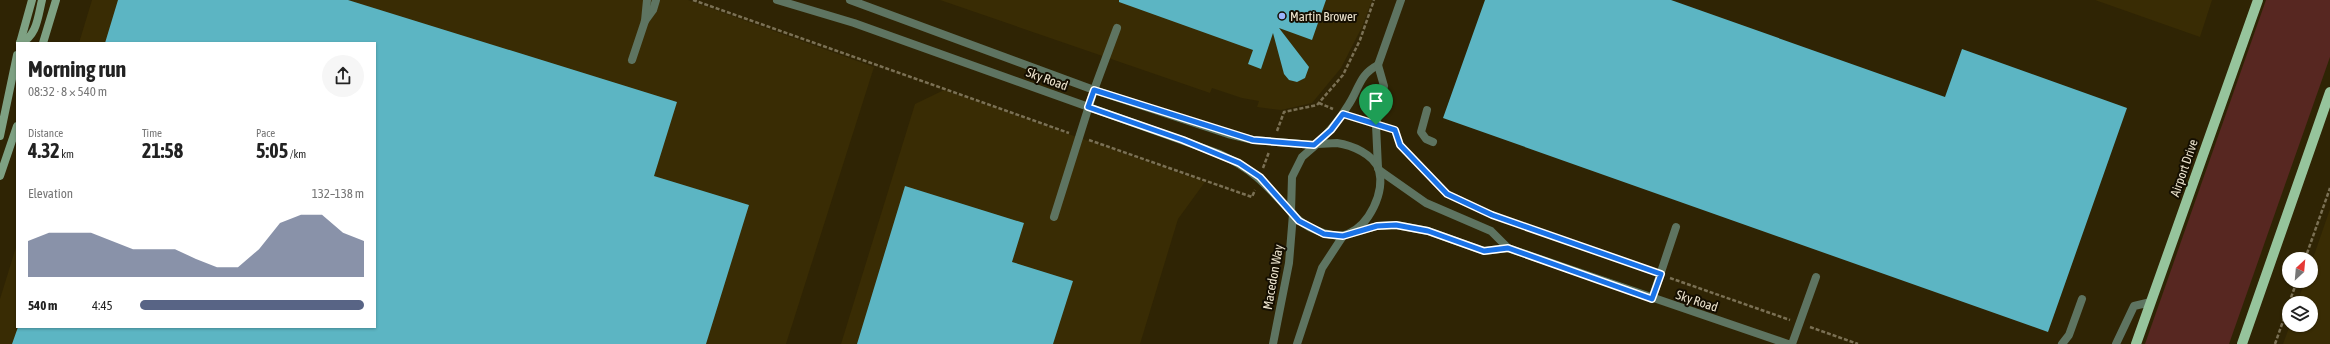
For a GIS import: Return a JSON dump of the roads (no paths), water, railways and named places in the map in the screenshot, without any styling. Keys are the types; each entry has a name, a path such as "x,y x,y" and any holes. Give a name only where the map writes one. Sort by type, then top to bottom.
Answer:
{"main road":[{"name":"Airport Drive","path":"2136,344 2258,0"},
{"path":"2242,344 2330,92"}],"street":[{"path":"20,42 32,0"},
{"path":"22,42 32,35 42,0"},
{"path":"43,42 56,0"},
{"path":"632,60 644,21 647,0"},
{"path":"644,21 653,10 656,0"},
{"name":"Sky Road","path":"777,0 854,23 1183,140 1239,163 1260,177 1292,213"},
{"name":"Sky Road","path":"850,0 1094,90 1253,140 1316,144"},
{"path":"1297,344 1322,268 1346,235 1362,224 1375,206 1378,195 1379,169 1376,125 1384,86 1378,65 1401,0"},
{"path":"1054,217 1088,107 1117,28"},
{"path":"0,136 16,60"},
{"path":"1346,235 1333,235 1315,230 1299,221 1292,213 1292,177 1302,157 1331,130 1343,114 1366,72 1378,65"},
{"path":"1428,110 1421,132 1426,139 1433,142"},
{"path":"0,176 16,129"},
{"path":"1316,144 1337,143 1357,149 1372,160 1379,169"},
{"name":"Sky Road","path":"1379,169 1426,203 1492,231 1508,248"},
{"name":"Macedon Way","path":"1273,344 1289,262 1292,213"},
{"name":"Sky Road","path":"1346,235 1377,226 1396,225 1428,231 1484,251 1508,248 1652,299 1788,344"},
{"path":"1652,299 1676,227"},
{"path":"1792,344 1816,277"},
{"path":"2062,344 2069,335 2082,299"},
{"path":"2116,344 2134,306 2151,302"}],"place":[{"name":"Martin Brower","path":"1282,16"}]}
